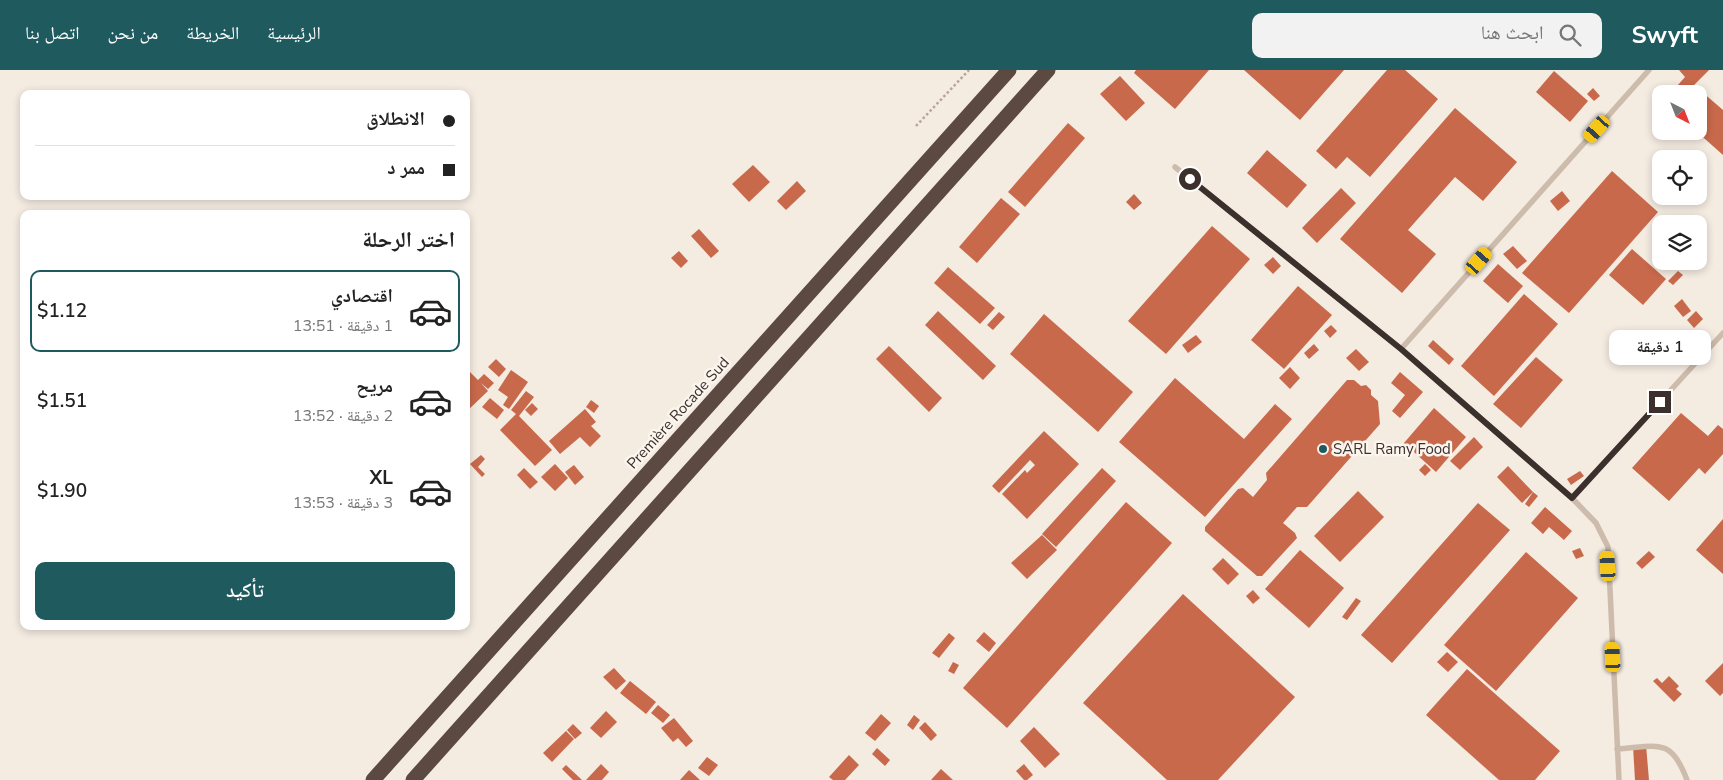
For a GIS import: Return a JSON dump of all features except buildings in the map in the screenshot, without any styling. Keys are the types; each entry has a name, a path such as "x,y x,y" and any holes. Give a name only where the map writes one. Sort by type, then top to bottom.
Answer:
{"highway":[{"name":"Première Rocade Sud","path":"373,780 1009,70"},
{"path":"413,780 1048,70"}],"lane":[{"path":"1401,349 1649,70"},
{"path":"1175,167 1401,349 1572,498 1596,524 1608,547 1619,780"},
{"path":"1572,498 1723,333"},
{"path":"1617,749 1655,746 1667,748 1679,758 1687,780"}],"path":[{"path":"916,126 969,70"}],"place":[{"name":"SARL Ramy Food","path":"1323,449"}],"route":[{"path":"1190,179 1401,349 1572,498 1660,402"}]}
